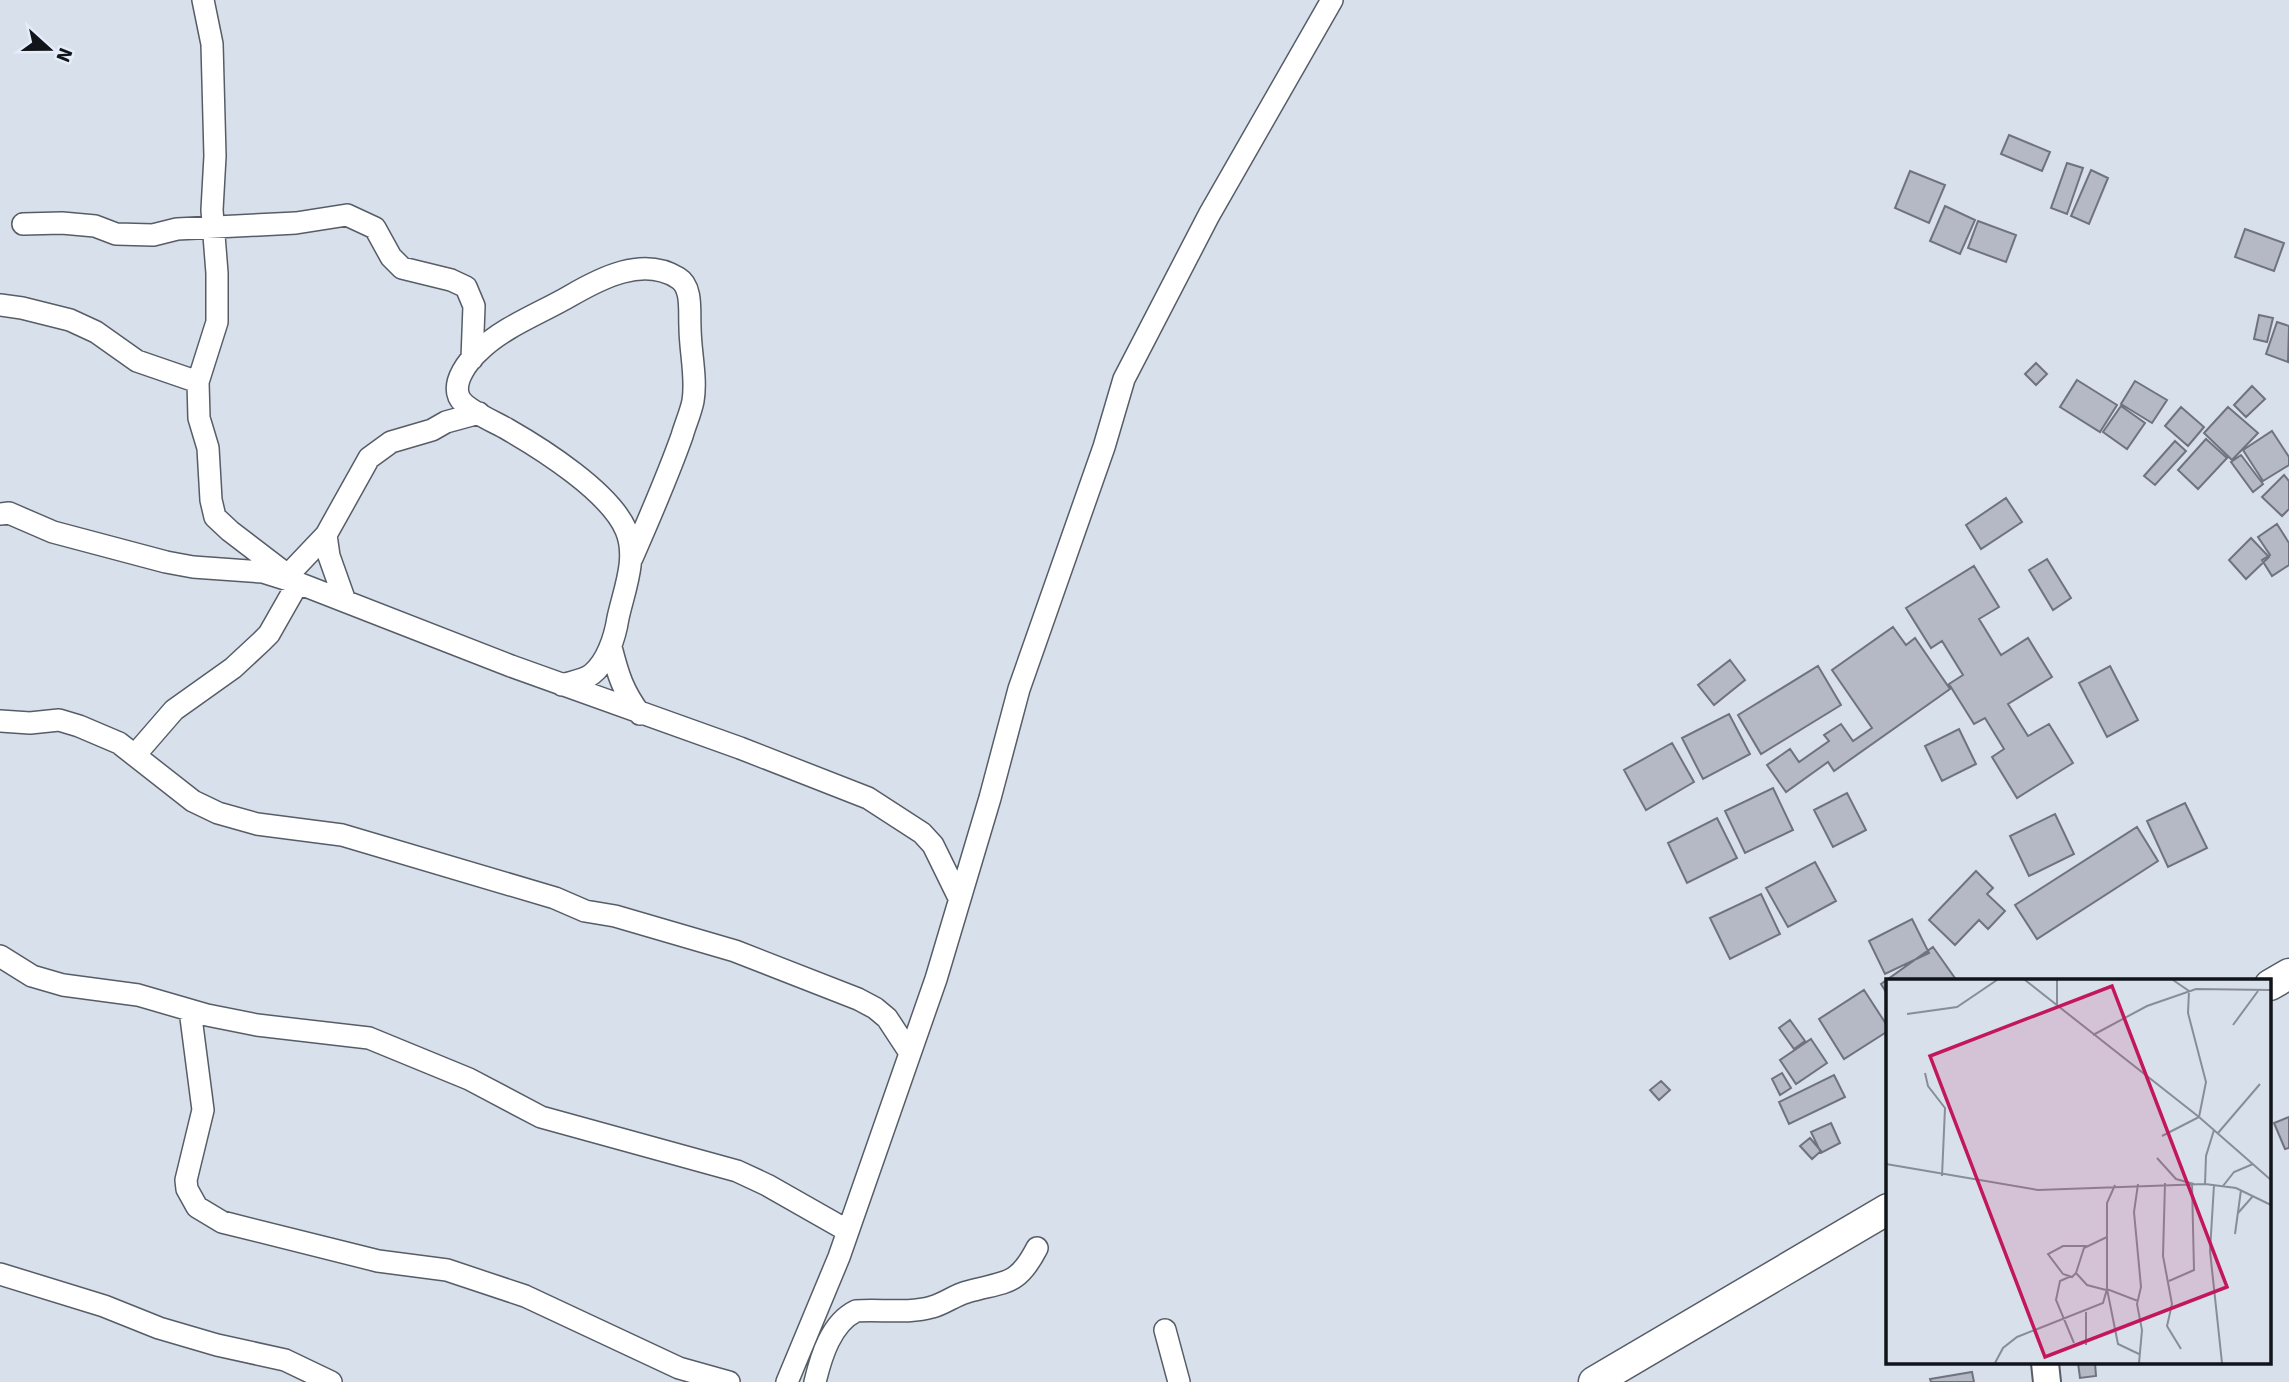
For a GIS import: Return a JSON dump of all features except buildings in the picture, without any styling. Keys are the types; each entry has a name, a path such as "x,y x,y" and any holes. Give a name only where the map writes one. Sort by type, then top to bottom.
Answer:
{"main road":[{"path":"2272,984 2289,974"},
{"path":"1594,1382 1886,1210"}],"street":[{"path":"203,0 212,44 215,156 213,229 217,272 217,321 198,382 199,418 208,448 211,500 215,517 293,579"},
{"path":"787,1382 848,1231 936,979 990,798 1019,689 1104,447 1124,379 1209,215 1332,0"},
{"path":"23,224 62,223 95,226 117,234 153,235 177,229 296,223 339,215 360,219 375,228 391,257 402,268 451,280 466,288 474,306 472,359"},
{"path":"446,422 459,397 461,376 481,348 506,331 591,284 633,269 648,268 679,278 688,290 694,374 693,401 666,482 632,558 611,647 592,675 562,685"},
{"path":"0,305 70,320 96,332 137,361 198,382"},
{"path":"459,397 479,413 554,459 605,500 627,531 632,558"},
{"path":"127,749 148,737 174,710 233,668 269,634 293,579 326,535 369,458 391,442 479,413"},
{"path":"0,514 9,513 53,532 166,562 193,567 263,572 293,579 562,685 740,748 868,798 922,833 933,845 959,898"},
{"path":"326,535 329,556 345,601"},
{"path":"611,647 619,680 640,714"},
{"path":"0,720 30,723 59,720 79,726 127,749 192,801 218,813 257,824 342,835 555,898 585,911 615,916 735,951 876,1008 895,1028 910,1052"},
{"path":"0,956 32,976 63,985 138,995 257,1025 369,1038 470,1079 541,1117 737,1171 848,1231"},
{"path":"190,1010 203,1098 201,1124 186,1180 187,1189 197,1207 222,1222 378,1261 447,1270 525,1296 679,1367 729,1382"},
{"path":"816,1382 828,1343 846,1316 856,1311 932,1307 964,1292 1003,1282 1019,1276 1027,1268 1037,1248"},
{"path":"0,1274 104,1306 159,1328 217,1345 285,1360 331,1382"},
{"path":"1165,1331 1179,1382"},
{"path":"2045,1364 2047,1382"}]}
